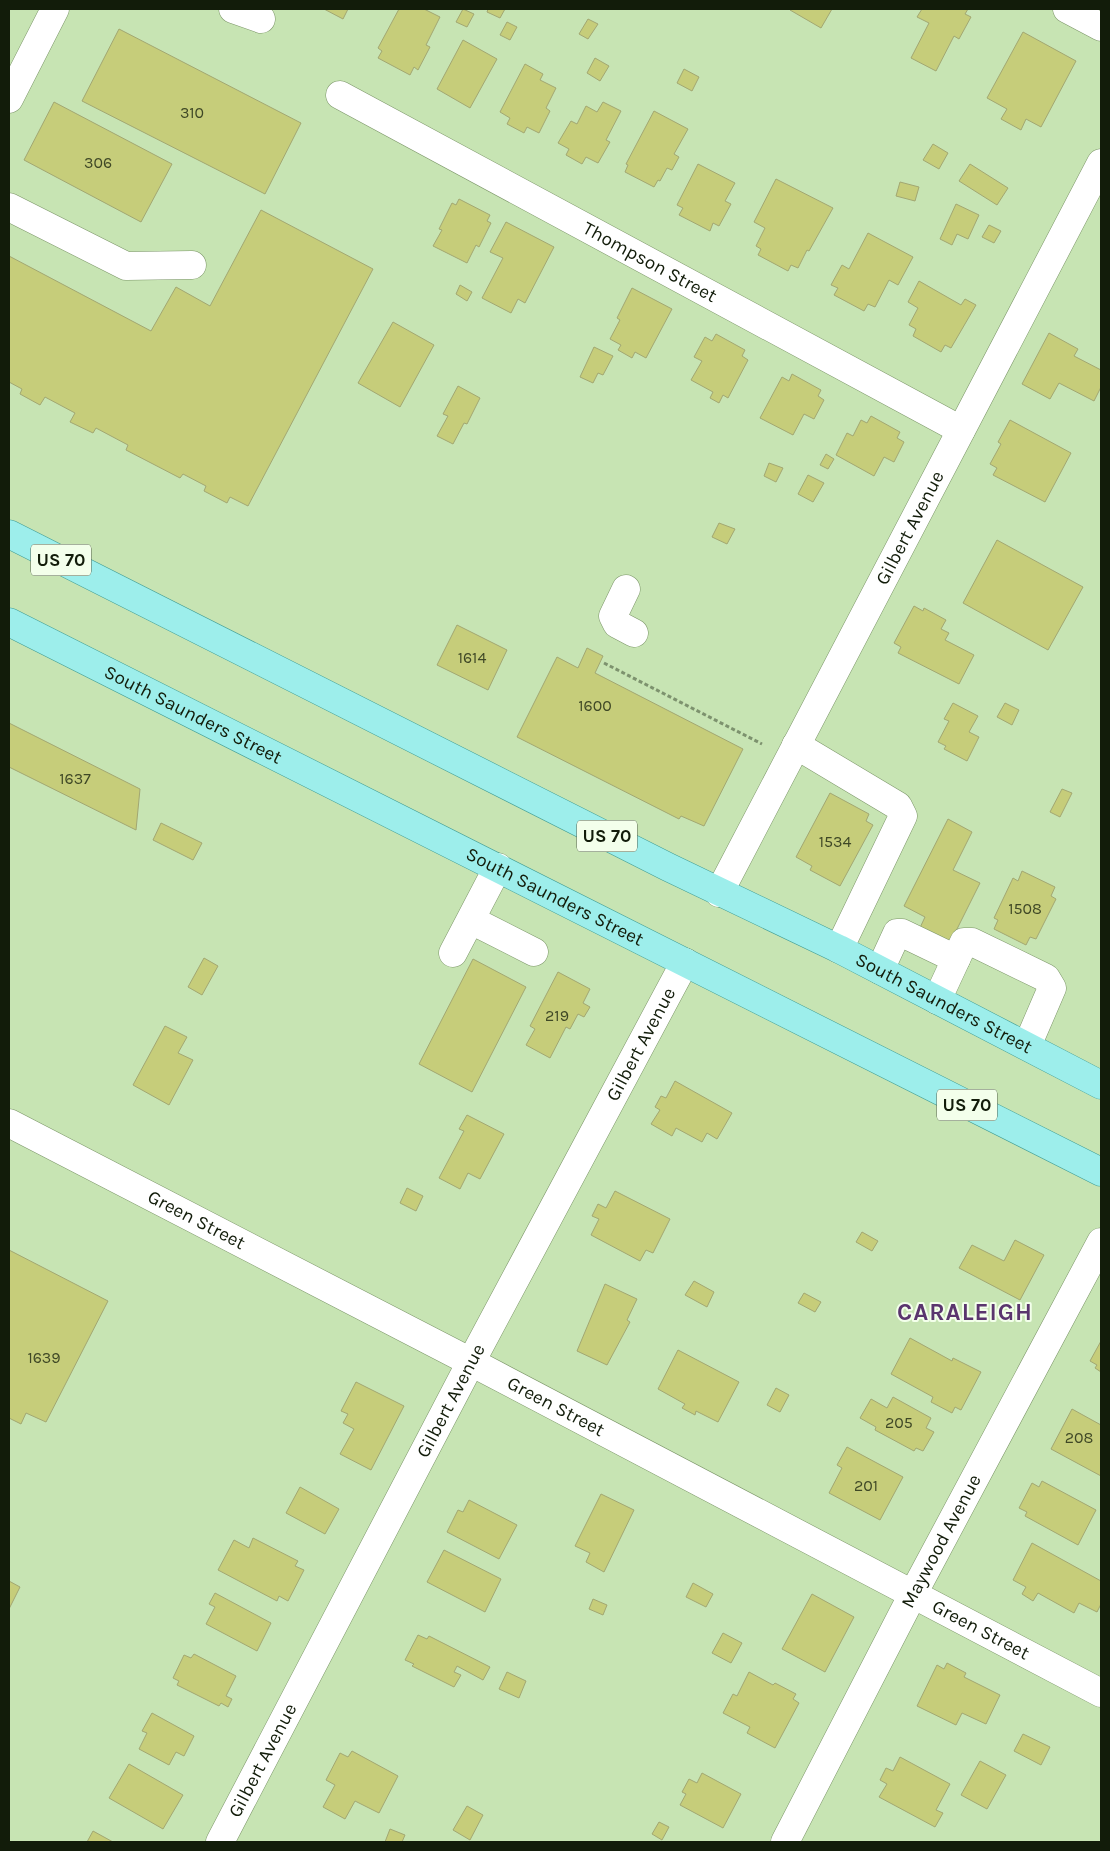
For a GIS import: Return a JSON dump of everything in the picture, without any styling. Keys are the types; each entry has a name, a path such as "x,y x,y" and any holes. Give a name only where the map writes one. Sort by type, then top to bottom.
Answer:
{"main road":[{"name":"South Saunders Street","path":"9,534 719,892 839,949 1101,1084"},
{"name":"South Saunders Street","path":"9,622 1101,1172"}],"street":[{"path":"9,99 55,9"},
{"path":"233,9 261,19"},
{"path":"1067,9 1101,27"},
{"name":"Thompson Street","path":"340,95 961,430"},
{"name":"Gilbert Avenue","path":"719,892 1101,163"},
{"path":"9,207 126,266 192,265"},
{"path":"626,589 613,616 617,624 634,633"},
{"path":"796,745 898,806 903,816 839,949"},
{"path":"454,953 498,867"},
{"path":"471,920 534,952"},
{"path":"880,970 897,933 902,933 956,959"},
{"path":"937,1000 964,942 972,942 1046,978 1052,988 1027,1046"},
{"name":"Gilbert Avenue","path":"220,1842 471,1362 685,962"},
{"name":"Green Street","path":"9,1123 471,1362 1101,1694"},
{"name":"Maywood Avenue","path":"785,1842 913,1594 1101,1242"}],"path":[{"path":"604,663 762,744"}],"building":[{"path":"324,9 348,9 343,19"},
{"path":"399,9 424,9 440,17 426,45 430,47 418,70 414,67 410,75 378,58 382,51 378,48"},
{"path":"463,9 474,14 467,27 456,22"},
{"path":"488,9 505,9 500,18 487,12"},
{"path":"791,9 832,9 821,28"},
{"path":"922,9 968,9 965,14 971,17 959,39 954,36 936,71 911,58 929,23 917,17"},
{"path":"588,19 598,24 588,39 579,34"},
{"path":"507,22 517,27 510,40 500,35"},
{"path":"119,29 301,123 265,194 82,101"},
{"path":"1023,32 1076,61 1041,127 1026,119 1021,130 1001,119 1007,109 987,98"},
{"path":"463,40 497,59 470,108 437,89"},
{"path":"595,58 609,66 600,81 587,73"},
{"path":"525,64 543,74 540,80 556,88 546,108 550,111 539,133 527,127 524,133 507,124 510,118 500,112"},
{"path":"684,69 699,77 692,91 677,83"},
{"path":"54,102 172,164 141,222 24,160"},
{"path":"603,102 621,111 606,140 610,142 598,163 586,157 582,164 566,155 569,149 558,143 571,121 577,124 586,106 597,112"},
{"path":"654,111 688,129 674,154 679,157 672,170 667,168 660,181 658,180 654,187 625,172 628,165 626,164"},
{"path":"933,144 948,153 939,169 923,160"},
{"path":"698,164 735,183 725,201 731,204 719,226 713,223 710,231 679,215 683,208 677,205"},
{"path":"970,164 1008,188 997,205 959,181"},
{"path":"776,179 833,208 798,268 791,265 788,271 758,255 761,249 756,246 765,228 754,222"},
{"path":"900,182 919,187 915,201 896,196"},
{"path":"459,199 490,215 487,221 491,223 479,247 476,245 467,263 433,246 442,230 439,229 452,203 456,205"},
{"path":"956,204 979,215 968,239 957,234 952,245 940,239"},
{"path":"261,210 373,269 248,506 230,497 227,503 204,491 206,486 183,474 180,478 126,450 128,445 96,428 93,433 70,422 75,413 45,397 40,405 20,394 22,389 9,382 9,256 151,331 176,287 210,306"},
{"path":"506,222 554,247 525,303 518,299 511,313 482,298 503,258 490,252"},
{"path":"989,225 1001,231 994,243 982,237"},
{"path":"868,233 913,257 898,285 889,280 875,307 868,304 864,311 834,295 838,288 831,285 842,265 849,269"},
{"path":"919,281 961,305 965,299 976,305 951,348 945,345 941,352 913,336 916,329 909,325 918,308 908,302"},
{"path":"460,285 472,292 467,301 456,294"},
{"path":"632,288 672,309 646,358 635,352 632,358 618,350 621,345 610,339 620,320 617,318"},
{"path":"393,322 434,345 400,407 358,383"},
{"path":"1049,333 1078,349 1074,356 1101,370 1101,387 1094,401 1059,383 1050,399 1022,384"},
{"path":"716,334 745,350 742,356 748,360 728,398 723,395 719,403 710,398 713,392 691,380 702,361 694,357 705,337 712,341"},
{"path":"594,347 613,356 603,375 598,373 593,383 580,377"},
{"path":"792,374 821,390 818,396 824,400 814,419 804,414 793,435 760,418 782,377 789,381"},
{"path":"458,386 480,398 467,424 464,423 453,444 437,436 448,416 443,414"},
{"path":"871,416 900,432 897,438 904,442 894,462 884,457 874,476 836,455 847,433 853,436 861,420 867,423"},
{"path":"1010,420 1071,453 1045,502 993,475 997,468 990,464 1001,444 998,442"},
{"path":"826,454 834,459 828,469 820,465"},
{"path":"769,463 783,468 776,482 764,476"},
{"path":"808,475 824,483 813,502 798,494"},
{"path":"719,523 735,529 727,544 712,537"},
{"path":"997,540 1083,587 1048,650 963,603"},
{"path":"914,606 923,611 924,608 946,620 941,629 949,633 945,640 974,655 959,684 898,653 901,647 894,643"},
{"path":"457,625 507,650 488,690 437,665"},
{"path":"587,648 603,656 595,673 743,749 704,826 681,816 679,819 517,737 557,657 578,668"},
{"path":"953,703 978,716 969,732 979,737 967,761 944,749 946,746 938,742 949,721 944,719"},
{"path":"1005,703 1019,710 1012,725 997,717"},
{"path":"9,723 140,789 136,830 9,767"},
{"path":"1062,789 1072,793 1060,817 1050,812"},
{"path":"830,793 869,814 866,821 873,825 840,886 810,870 812,866 796,857"},
{"path":"948,819 972,832 953,870 980,883 948,947 918,932 925,917 904,906"},
{"path":"161,823 202,843 193,860 153,840"},
{"path":"1022,871 1055,887 1051,896 1056,899 1036,939 1030,937 1026,945 994,929 998,920 994,918 1013,878 1018,881"},
{"path":"204,958 218,966 202,995 188,987"},
{"path":"473,959 526,987 472,1092 419,1064"},
{"path":"558,972 590,989 583,1003 590,1007 584,1017 578,1014 570,1029 566,1027 550,1058 526,1045 535,1029 530,1026"},
{"path":"165,1026 187,1037 178,1053 193,1060 169,1105 133,1085"},
{"path":"675,1081 732,1113 717,1139 707,1133 702,1142 676,1128 672,1136 651,1124 660,1110 655,1107 661,1096 666,1098"},
{"path":"467,1115 504,1134 480,1179 468,1173 460,1189 439,1178 464,1131 459,1129"},
{"path":"407,1188 423,1196 416,1211 400,1203"},
{"path":"615,1191 670,1219 653,1253 646,1250 640,1261 591,1235 599,1219 592,1216 598,1204 606,1208"},
{"path":"862,1232 878,1241 872,1251 856,1242"},
{"path":"1015,1240 1044,1255 1020,1300 959,1268 972,1245 1004,1261"},
{"path":"9,1250 108,1301 46,1422 26,1413 21,1424 9,1418"},
{"path":"694,1281 714,1292 707,1307 685,1295"},
{"path":"605,1284 637,1299 627,1320 630,1322 607,1365 577,1351"},
{"path":"804,1293 821,1302 815,1312 798,1303"},
{"path":"910,1338 952,1361 953,1358 981,1372 961,1410 955,1407 952,1413 931,1402 933,1397 891,1374"},
{"path":"1101,1341 1101,1372 1095,1368 1097,1365 1090,1361"},
{"path":"678,1350 739,1382 718,1422 696,1411 695,1415 682,1408 685,1404 658,1389"},
{"path":"356,1382 404,1406 371,1470 340,1454 354,1429 343,1423 348,1414 341,1411"},
{"path":"776,1388 789,1395 780,1412 767,1405"},
{"path":"893,1397 931,1418 926,1428 934,1432 923,1451 916,1448 914,1451 875,1430 876,1427 860,1418 871,1399 887,1408"},
{"path":"1072,1409 1101,1425 1101,1476 1051,1449"},
{"path":"847,1447 903,1477 880,1520 829,1493 842,1468 837,1465"},
{"path":"1042,1481 1096,1510 1078,1545 1025,1516 1027,1512 1019,1508 1032,1483 1039,1487"},
{"path":"300,1487 339,1509 325,1534 286,1513"},
{"path":"601,1494 634,1510 604,1572 586,1562 590,1553 575,1546"},
{"path":"469,1500 517,1525 499,1559 447,1532 458,1510 463,1512"},
{"path":"253,1538 298,1561 295,1566 304,1570 288,1601 279,1596 277,1601 218,1570 234,1540 249,1548"},
{"path":"1032,1543 1101,1581 1101,1604 1097,1612 1079,1603 1074,1613 1038,1593 1033,1601 1022,1594 1026,1587 1013,1580"},
{"path":"444,1550 501,1579 485,1612 427,1582"},
{"path":"9,1581 20,1587 9,1609"},
{"path":"693,1583 713,1594 706,1607 686,1597"},
{"path":"215,1593 271,1623 257,1651 206,1624 215,1607 209,1604"},
{"path":"812,1594 854,1617 825,1672 782,1649"},
{"path":"593,1599 607,1605 603,1615 589,1609"},
{"path":"723,1633 742,1643 731,1663 712,1653"},
{"path":"418,1635 427,1639 429,1636 490,1667 483,1680 457,1666 454,1672 461,1675 454,1687 412,1666 414,1664 405,1660"},
{"path":"194,1654 236,1676 226,1696 232,1699 228,1707 221,1703 219,1706 177,1685 179,1681 173,1678 184,1655 191,1658"},
{"path":"947,1663 966,1673 964,1677 1000,1695 986,1724 962,1713 956,1725 917,1706 937,1665 944,1669"},
{"path":"507,1672 526,1681 519,1698 499,1689"},
{"path":"749,1672 773,1685 775,1683 796,1694 793,1699 799,1703 775,1748 747,1733 750,1727 723,1713 733,1694 737,1696"},
{"path":"152,1713 194,1736 184,1756 176,1752 169,1765 139,1749 147,1733 142,1731"},
{"path":"1023,1734 1050,1747 1041,1765 1014,1751"},
{"path":"352,1751 398,1776 379,1813 355,1801 345,1819 323,1807 335,1785 326,1780 340,1753 348,1757"},
{"path":"900,1757 950,1784 936,1810 943,1813 935,1827 879,1797 887,1784 880,1780 886,1768 893,1771"},
{"path":"980,1761 1006,1775 987,1809 961,1795"},
{"path":"129,1764 183,1795 163,1829 109,1798"},
{"path":"702,1773 741,1794 723,1828 680,1805 686,1794 682,1792 689,1779 697,1783"},
{"path":"467,1806 483,1815 470,1840 453,1830"},
{"path":"659,1822 669,1827 662,1840 652,1834"},
{"path":"390,1829 405,1835 402,1842 385,1842"},
{"path":"93,1831 113,1842 87,1842"}],"district":[{"name":"CARALEIGH","path":"965,1312"}]}
